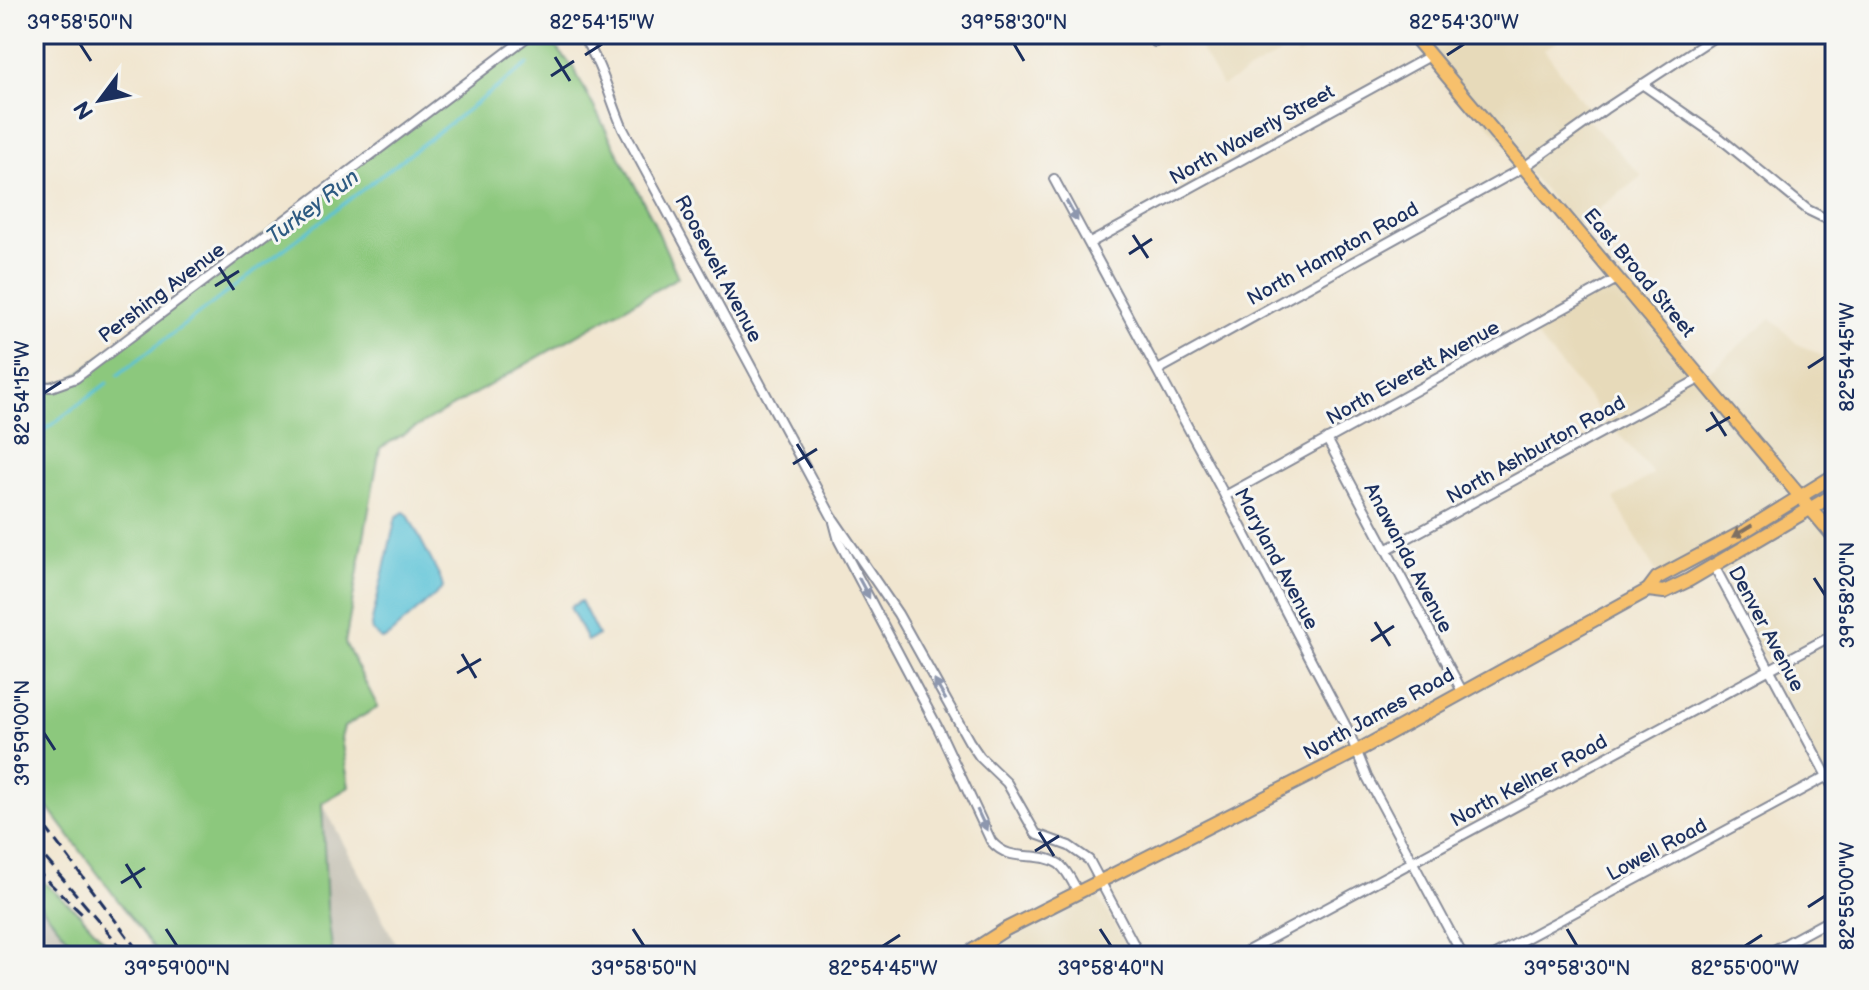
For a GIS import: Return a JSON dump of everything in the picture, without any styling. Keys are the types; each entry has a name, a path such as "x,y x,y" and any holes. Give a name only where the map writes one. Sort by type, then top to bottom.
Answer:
{"main road":[{"name":"East Broad Street","path":"1412,34 1835,538"},
{"path":"1648,590 1657,578 1743,532 1835,475"},
{"name":"North James Road","path":"964,956 1006,929 1357,751 1648,590 1664,592 1714,566 1835,494"}],"street":[{"name":"Pershing Avenue","path":"34,386 51,387 76,378 531,34"},
{"name":"Roosevelt Avenue","path":"581,34 605,77 623,129 832,517 898,614 980,757 1007,783 1036,834 1069,846 1089,860 1140,956"},
{"path":"1155,42 1165,34"},
{"name":"North Hampton Road","path":"1158,370 1524,167 1719,34"},
{"name":"North Waverly Street","path":"1090,243 1430,56"},
{"path":"1642,84 1721,139 1808,210 1835,223"},
{"name":"Maryland Avenue","path":"1054,179 1225,496 1357,751 1367,777 1463,956"},
{"name":"North Everett Avenue","path":"1225,496 1617,279"},
{"name":"North Ashburton Road","path":"1386,550 1701,378"},
{"name":"Anawanda Avenue","path":"1327,439 1462,691"},
{"name":"Roosevelt Avenue","path":"832,517 839,541 939,730 991,841 1005,854 1049,860 1060,865 1078,892"},
{"name":"Denver Avenue","path":"1714,566 1831,774 1835,791"},
{"name":"North Kellner Road","path":"1238,956 1835,634"},
{"name":"Lowell Road","path":"1493,956 1831,774"},
{"path":"1763,956 1835,917"}],"shaded area":[{"path":"1192,34 1341,34 1298,56 1290,48 1222,86"},
{"path":"1412,34 1571,34 1544,49 1592,115 1587,119 1642,176 1575,227"},
{"path":"1619,278 1699,380 1771,318 1796,343 1835,362 1835,772 1824,777 1713,555 1662,582 1614,499 1653,474 1530,329"},
{"path":"322,802 402,956 333,956 327,907"},
{"path":"1097,895 1132,956 982,956 1040,922"},
{"path":"34,898 83,956 34,956"}],"green space":[{"path":"531,34 545,34 573,67 651,216 678,277 380,448 345,643 378,707 344,727 341,738 349,787 322,803 327,907 333,956 160,956 34,789 34,386 68,382"},
{"path":"34,874 80,914 118,956 83,956 34,898"}],"water":[{"path":"404,512 443,588 385,639 381,639 372,631 371,625 396,517"},
{"path":"581,601 598,635 587,641 570,607"}],"waterway":[{"name":"Turkey Run","path":"118,375 528,64"},
{"name":"Turkey Run","path":"34,438 107,383"}],"railway":[{"path":"34,812 142,956"},
{"path":"34,845 126,953"},
{"path":"34,868 83,915"}]}
